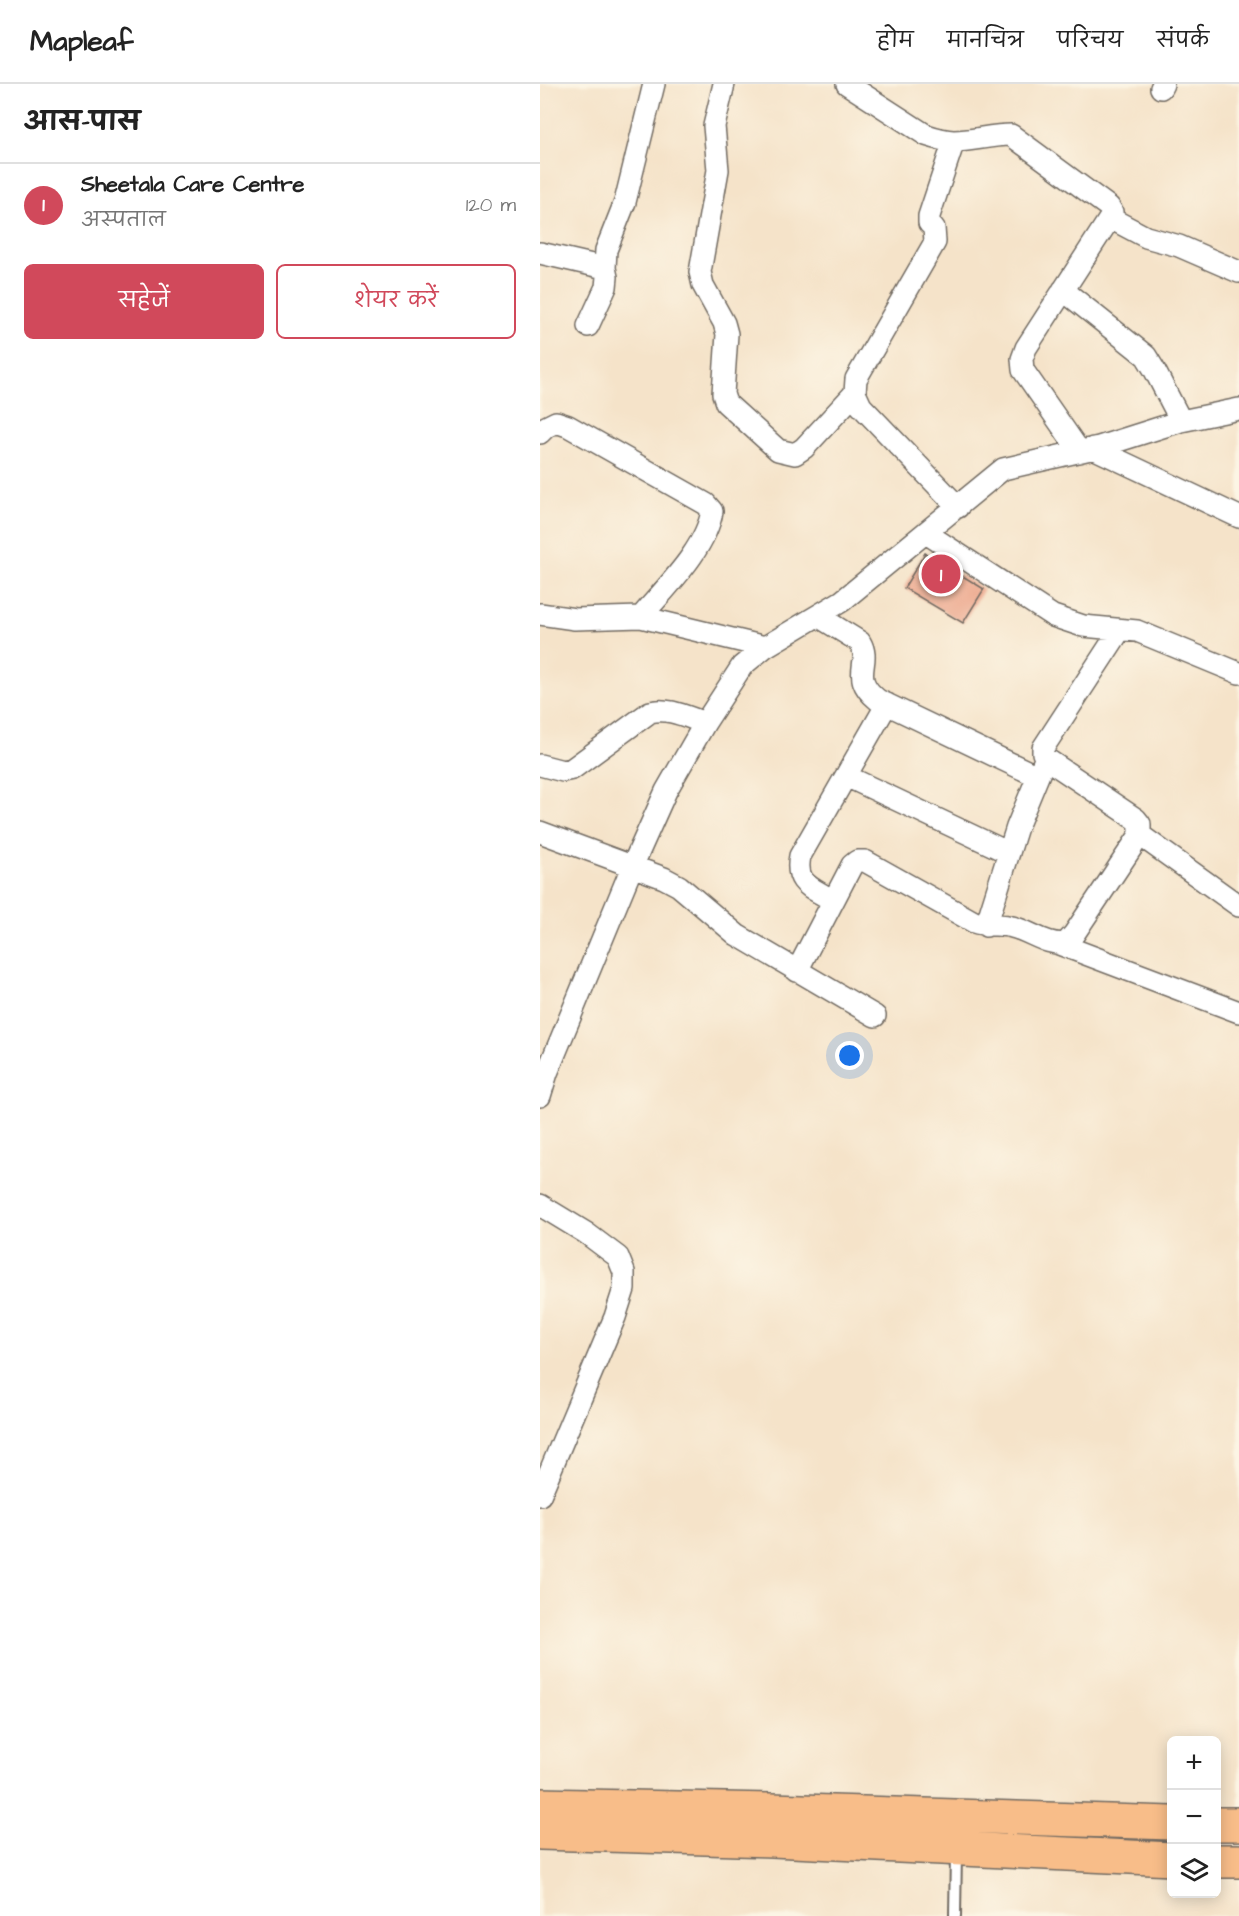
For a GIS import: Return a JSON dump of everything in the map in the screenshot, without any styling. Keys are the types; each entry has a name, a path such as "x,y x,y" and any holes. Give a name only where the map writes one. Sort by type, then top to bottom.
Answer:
{"main road":[{"path":"540,1804 1167,1823"},
{"path":"1065,1820 1066,1854"},
{"path":"1221,1824 1239,1824"},
{"path":"540,1833 772,1840 1167,1859"},
{"path":"1221,1861 1239,1861"}],"street":[{"path":"588,326 606,286 606,250 625,202 654,84"},
{"path":"724,84 714,126 718,170 700,272 703,285 724,323 727,334 723,394 726,403 778,450 795,454 804,448 855,393"},
{"path":"847,84 926,135 954,141 1011,135 1109,207 1112,212 1110,218 1026,348 1022,359 1023,370 1087,450 1239,517"},
{"path":"954,141 929,216 929,223 934,228 935,242 856,379 855,393 861,406 958,507"},
{"path":"1110,218 1146,237 1179,246 1239,272"},
{"path":"540,253 605,268"},
{"path":"1063,291 1146,356 1181,421"},
{"path":"540,1095 547,1072 632,867 666,792 705,723 742,666 765,647 842,601 1004,469 1087,450 1181,421 1239,409"},
{"path":"540,433 546,427 556,423 568,426 706,504 712,510 702,539 675,577 641,617"},
{"path":"926,533 1053,616 1083,626 1137,631 1239,673"},
{"path":"540,614 575,620 641,617 765,647"},
{"path":"818,616 860,642 864,649 863,683 868,692 887,704 1041,767 1136,819 1140,824 1140,835 1074,934 1066,943 1059,944"},
{"path":"986,926 1026,803 1041,767 1043,748 1120,630"},
{"path":"833,901 803,882 799,874 800,856 887,704"},
{"path":"540,765 563,771 572,769 650,712 668,711 705,723"},
{"path":"846,776 1009,853"},
{"path":"540,832 664,878 679,886 737,935 875,1016"},
{"path":"1140,835 1239,906"},
{"path":"797,970 852,865 857,861 865,861 974,922 986,926 1009,926 1239,1012"},
{"path":"540,1205 586,1233 618,1257 624,1272 624,1289 615,1317 540,1495"}],"lane":[{"path":"955,1916 956,1848"}],"building":[{"path":"925,553 984,589 963,623 904,588"}],"place":[{"name":"Sheetala Care Centre","path":"941,574"}]}
